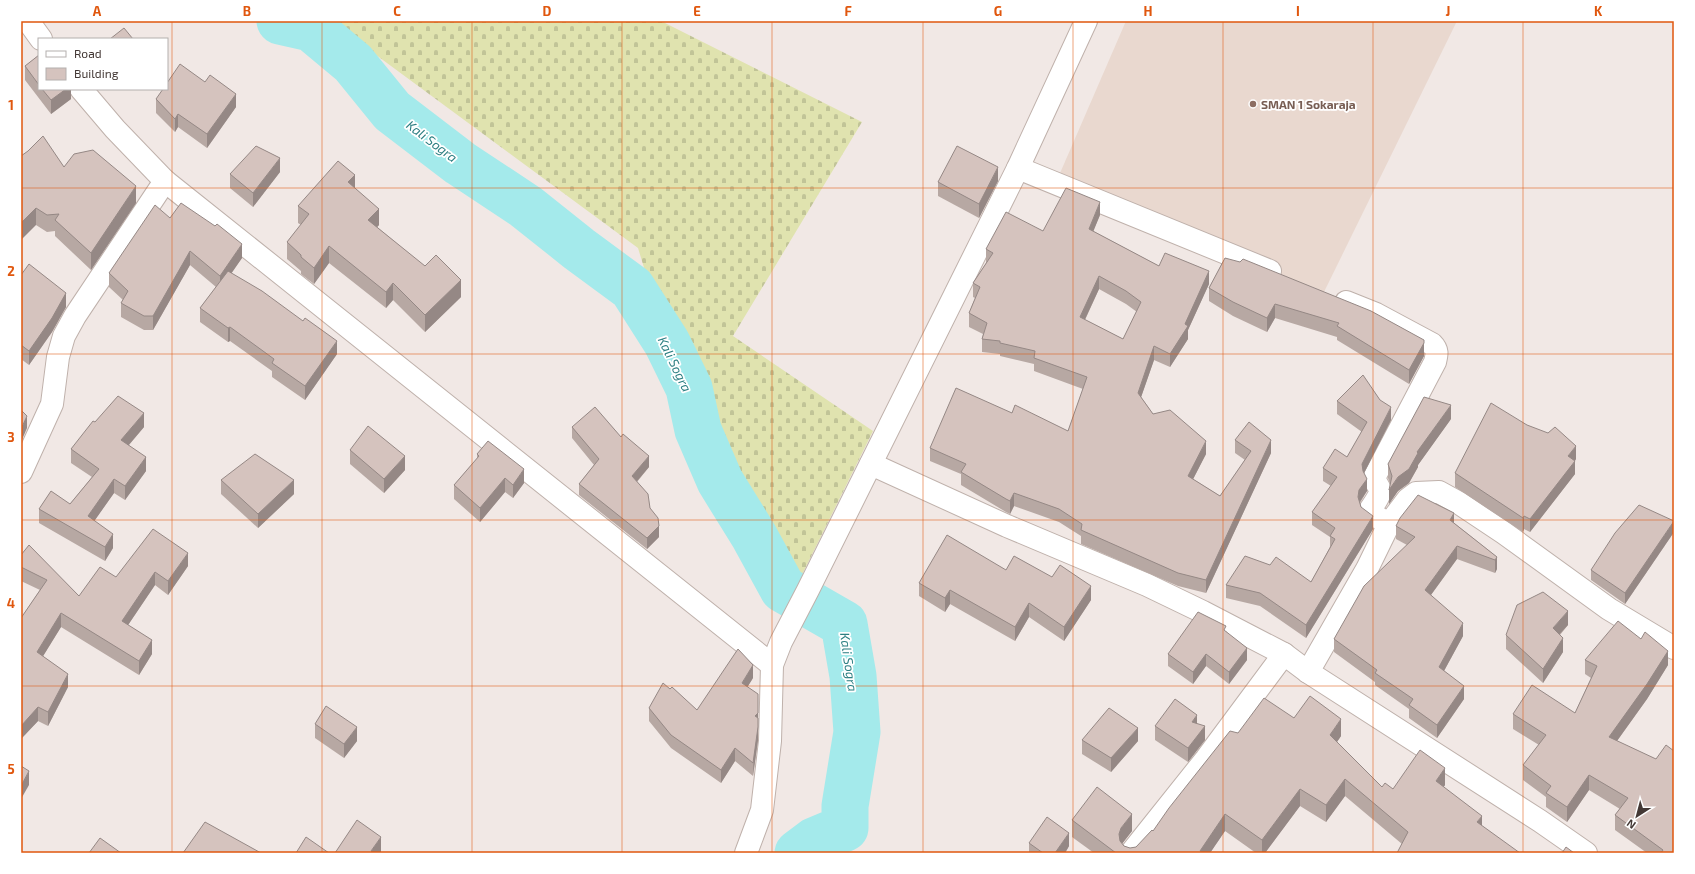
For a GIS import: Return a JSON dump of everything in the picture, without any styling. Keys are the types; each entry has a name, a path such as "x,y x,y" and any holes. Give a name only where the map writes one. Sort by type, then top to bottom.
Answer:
{"street":[{"path":"28,21 40,38"},
{"path":"746,853 762,810 770,740 772,665 781,642 1018,168 1086,21"},
{"path":"82,90 115,129 165,181 772,665"},
{"path":"1018,168 1287,278"},
{"path":"21,472 52,404 58,357 64,336 75,316 165,181"},
{"path":"1331,296 1376,314 1432,344 1436,348 1437,354 1435,362 1374,478 1380,492 1370,510 1372,514 1389,524"},
{"path":"871,464 1007,526 1147,585 1284,654 1308,672 1540,820 1586,853"},
{"path":"1308,672 1367,569 1389,524 1408,499 1416,493 1439,492 1459,503 1504,533 1609,609 1674,648"},
{"path":"1131,853 1206,759 1284,654"}],"shaded area":[{"name":"SMAN 1 Sokaraja","path":"1126,21 1457,21 1324,292 1054,187"}],"green space":[{"path":"330,21 661,21 862,122 733,336 873,431 795,589 689,415 638,248"}],"building":[{"path":"124,28 132,38 111,38"},
{"path":"38,56 38,84 25,66"},
{"path":"180,64 205,82 210,75 236,94 207,134 178,114 175,119 156,99 162,90 168,90 168,82"},
{"path":"43,90 65,90 51,100"},
{"path":"43,136 64,167 74,154 93,150 136,186 91,253 55,220 59,214 47,215 36,208 21,223 21,156"},
{"path":"256,146 280,158 253,193 230,174"},
{"path":"957,146 998,167 979,204 938,182"},
{"path":"338,161 355,175 348,182 379,209 368,220 425,266 436,255 461,280 425,315 393,283 386,292 329,246 314,268 287,242 309,214 298,206"},
{"path":"1066,188 1100,202 1089,229 1159,266 1165,253 1209,271 1185,324 1188,326 1170,354 1154,346 1138,393 1153,414 1170,410 1206,441 1188,476 1220,496 1251,451 1235,440 1249,422 1271,440 1206,580 1178,573 1081,530 1082,524 1059,509 1014,493 1010,501 961,472 966,464 930,448 956,388 1012,413 1015,405 1068,431 1087,377 1034,358 1035,351 1000,343 1000,341 982,339 987,323 969,313 980,287 973,283 993,253 986,249 1006,212 1043,231","holes":["1099,276 1126,291 1141,302 1123,339 1080,317"]},
{"path":"181,203 215,226 217,224 242,244 220,276 190,251 153,316 144,316 121,303 128,291 109,273 155,205 170,218"},
{"path":"1225,258 1240,262 1243,259 1371,311 1424,340 1424,343 1409,370 1337,326 1339,323 1275,304 1267,318 1233,302 1209,288"},
{"path":"29,264 66,293 52,318 29,351 21,345 21,275"},
{"path":"228,271 262,291 303,321 305,318 337,341 305,386 272,363 274,359 230,327 228,328 200,308"},
{"path":"1363,375 1380,400 1391,407 1362,464 1363,471 1367,479 1359,490 1358,497 1361,507 1373,516 1306,625 1260,593 1226,585 1245,556 1270,565 1276,557 1311,582 1335,539 1330,536 1335,528 1312,512 1337,477 1323,468 1335,449 1347,457 1367,422 1337,401"},
{"path":"118,396 144,413 121,440 146,457 125,486 114,479 88,516 113,534 105,547 39,509 51,491 70,504 99,469 71,449 93,421 95,422"},
{"path":"1424,397 1451,405 1417,452 1418,453 1409,469 1398,477 1389,490 1392,476 1388,464"},
{"path":"1491,403 1527,425 1548,433 1555,427 1576,446 1568,456 1575,461 1530,519 1524,516 1523,518 1455,473"},
{"path":"595,407 621,437 623,434 649,456 632,476 648,494 650,508 658,518 659,526 647,538 579,484 599,459 572,427"},
{"path":"21,410 27,416 21,429"},
{"path":"368,426 405,456 384,479 350,450"},
{"path":"488,441 524,469 513,485 505,478 480,508 454,485 479,456 477,454"},
{"path":"255,454 294,480 258,514 221,480"},
{"path":"1418,495 1454,513 1450,520 1497,557 1495,560 1457,546 1425,590 1463,623 1439,667 1464,686 1437,725 1409,705 1413,699 1375,673 1377,670 1334,639 1364,586 1415,537 1396,526 1400,518"},
{"path":"1639,505 1674,521 1625,593 1591,570 1615,533"},
{"path":"153,529 188,553 168,581 155,572 122,621 152,640 139,661 61,613 37,652 68,674 48,712 38,707 21,726 21,618 47,580 21,567 21,555 29,545 79,596 100,567 116,577"},
{"path":"947,535 1006,570 1014,556 1052,577 1060,565 1091,586 1064,627 1029,603 1015,627 950,590 945,598 919,583"},
{"path":"1543,592 1568,611 1553,628 1563,638 1543,669 1506,635 1517,605"},
{"path":"1198,612 1226,626 1224,630 1247,648 1229,672 1206,654 1193,672 1168,654"},
{"path":"1618,621 1641,639 1645,632 1668,651 1647,684 1609,737 1656,759 1666,745 1674,751 1674,853 1661,853 1663,850 1615,815 1628,798 1589,775 1567,807 1546,793 1551,786 1523,765 1546,735 1513,714 1532,685 1575,713 1597,666 1585,660"},
{"path":"738,649 753,665 742,683 758,694 758,713 755,716 758,718 758,727 753,763 735,748 721,770 671,735 649,708 663,683 670,689 672,687 697,710"},
{"path":"1310,696 1341,719 1330,735 1382,787 1385,783 1393,789 1420,750 1445,768 1436,781 1482,816 1477,822 1520,853 1397,853 1408,832 1345,779 1326,805 1300,789 1262,840 1225,814 1200,851 1203,853 1116,853 1072,820 1097,787 1132,814 1121,828 1119,834 1120,841 1124,846 1130,848 1136,847 1152,830 1153,831 1169,808 1230,731 1238,733 1264,698 1294,718"},
{"path":"1175,699 1197,715 1192,722 1205,726 1188,748 1155,726"},
{"path":"326,706 357,727 344,744 315,724"},
{"path":"1109,708 1138,728 1111,758 1082,740"},
{"path":"21,766 29,771 21,786"},
{"path":"1047,817 1069,833 1055,853 1043,853 1029,843"},
{"path":"357,820 381,837 371,851 373,853 335,853"},
{"path":"205,822 261,853 183,853"},
{"path":"306,837 329,853 296,853"},
{"path":"100,838 121,853 89,853"},
{"path":"1566,847 1574,853 1562,853"}],"waterway":[{"name":"Kali Sogra","path":"280,21 311,28 353,63 392,111 460,163 525,206 579,249 632,288 667,343 689,388 698,430 720,481 754,536 783,589 844,624 853,676 857,732 845,806 845,828 814,841 798,853"}],"place":[{"name":"SMAN 1 Sokaraja","path":"1253,104"}]}
